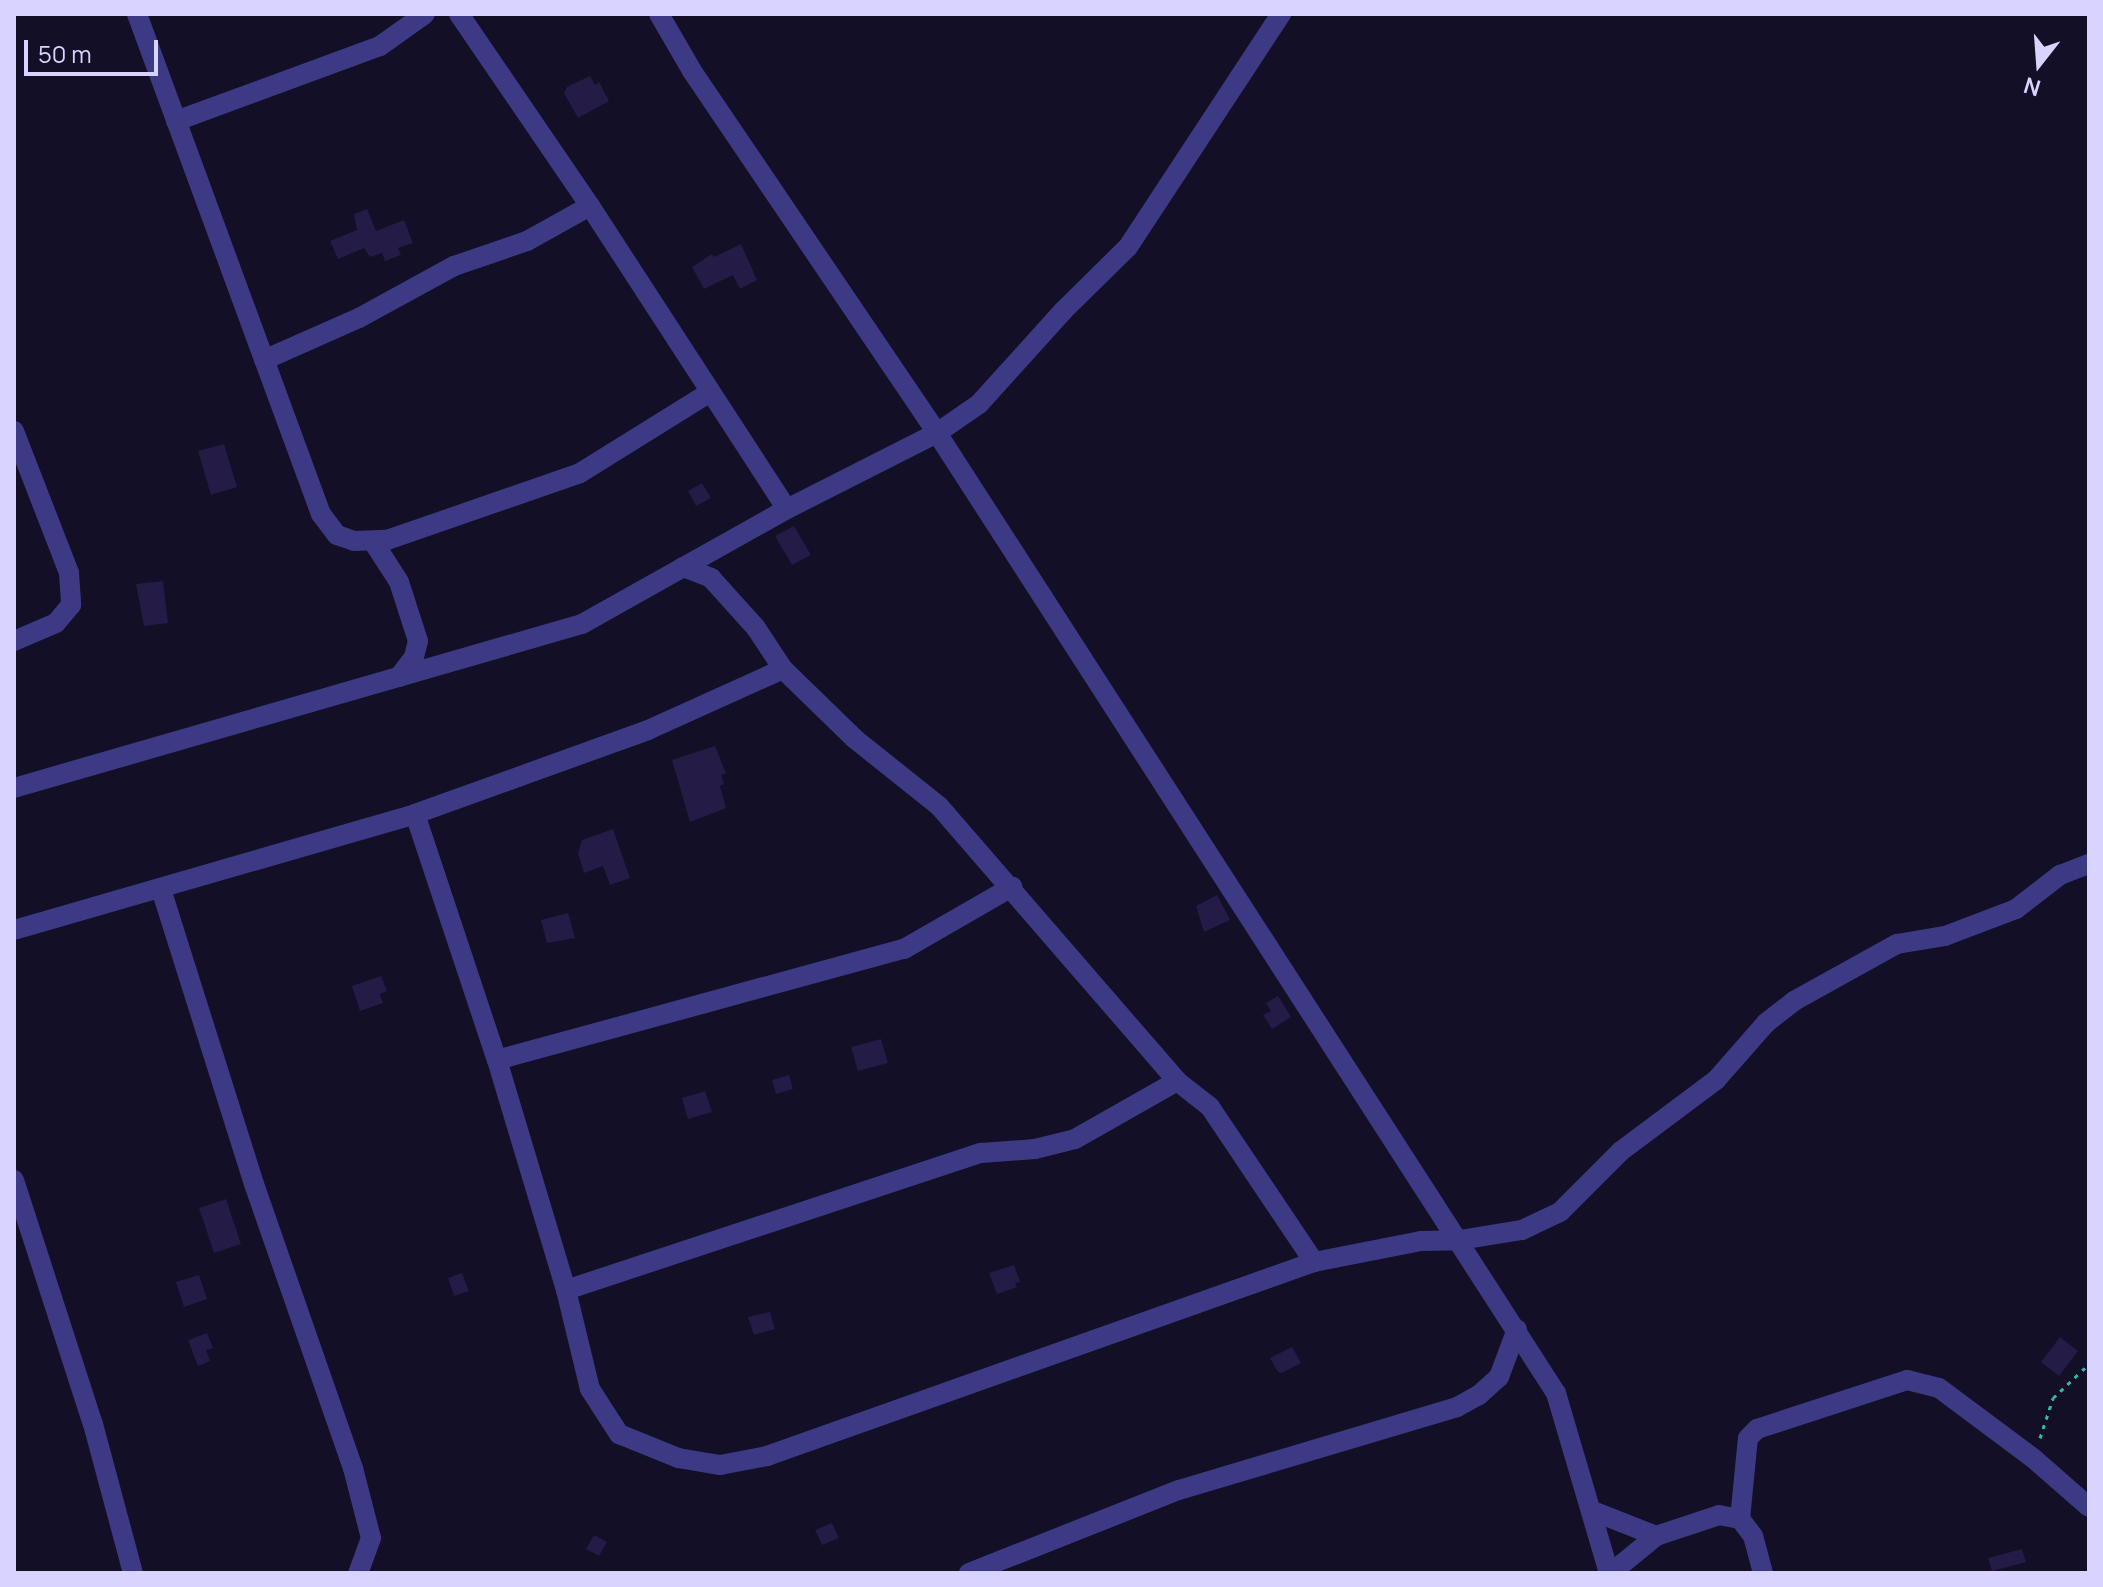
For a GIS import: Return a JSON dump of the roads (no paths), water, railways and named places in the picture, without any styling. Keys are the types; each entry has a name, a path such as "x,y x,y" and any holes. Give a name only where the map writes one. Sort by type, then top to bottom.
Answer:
{"street":[{"path":"137,14 321,514 337,535 374,543 580,473 710,392"},
{"path":"176,121 380,46 425,14"},
{"path":"459,14 590,206 787,509"},
{"path":"659,14 692,71 937,433 1517,1329 1556,1393 1610,1573 1656,1536 1719,1515 1740,1519 1753,1536 1763,1573"},
{"path":"14,788 582,624 787,509 937,433 979,404 1063,311 1128,247 1281,14"},
{"path":"264,360 359,318 454,266 527,241 590,206"},
{"path":"14,431 69,573 71,605 56,623 14,641"},
{"path":"374,543 399,582 412,617 417,646 414,657 399,677"},
{"path":"683,567 711,578 734,600 783,669 855,739 939,806 1177,1081 1210,1107 1314,1262"},
{"path":"417,646 466,657"},
{"path":"14,930 415,814 648,730 783,669"},
{"path":"415,814 497,1060 566,1290 590,1389 619,1434 678,1458 720,1465 767,1456 1314,1262 1421,1241 1460,1240 1522,1230 1560,1212 1621,1151 1716,1080 1766,1023 1794,1001 1897,944 1945,936 2016,909 2060,875 2089,864"},
{"path":"497,1060 904,949 1012,887"},
{"path":"161,889 254,1184 353,1468 371,1538 358,1573"},
{"path":"566,1290 981,1153 1035,1149 1075,1139 1177,1081"},
{"path":"14,1180 93,1424 133,1573"},
{"path":"969,1573 1179,1490 1457,1407 1479,1395 1499,1377 1517,1329"},
{"path":"1740,1519 1748,1438 1757,1429 1907,1380 1939,1388 2036,1461 2089,1507"},
{"path":"1593,1511 1656,1536"}]}
